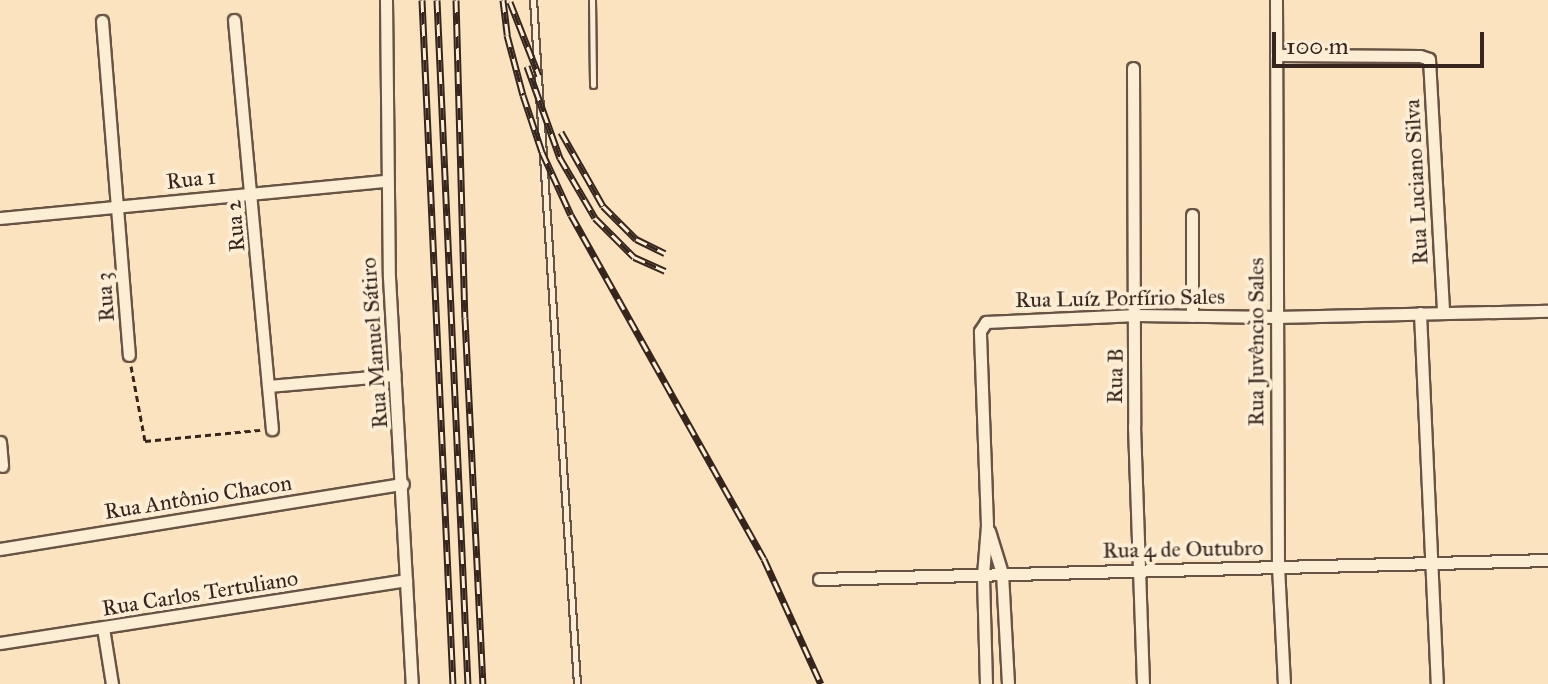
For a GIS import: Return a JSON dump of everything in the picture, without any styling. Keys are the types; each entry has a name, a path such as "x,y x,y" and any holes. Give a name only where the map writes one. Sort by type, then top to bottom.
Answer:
{"street":[{"name":"Rua Manuel Sátiro","path":"386,0 386,181 412,684"},
{"name":"Rua Juvêncio Sales","path":"1276,0 1278,566 1284,684"},
{"name":"Rua 2","path":"234,20 272,429"},
{"name":"Rua 3","path":"102,21 129,355"},
{"name":"Rua Luciano Silva","path":"1276,55 1420,56 1429,59 1443,313"},
{"name":"Rua B","path":"1133,68 1137,315 1134,426 1143,684"},
{"name":"Rua 1","path":"0,218 386,181"},
{"path":"1192,215 1192,316"},
{"name":"Rua Luíz Porfírio Sales","path":"987,525 982,326 992,320 1137,315 1276,317 1548,311"},
{"path":"1420,313 1437,684"},
{"path":"268,386 395,375"},
{"path":"0,442 2,466"},
{"name":"Rua Antônio Chacon","path":"0,549 403,484"},
{"path":"987,525 1002,573 1008,684"},
{"path":"986,684 983,575 987,525"},
{"name":"Rua 4 de Outubro","path":"819,579 1548,560"},
{"name":"Rua Carlos Tertuliano","path":"0,643 406,580"},
{"path":"103,628 112,684"}],"lane":[{"path":"533,0 577,684"},
{"path":"592,0 593,85"}],"path":[{"path":"129,355 145,441 272,429"}],"railway":[{"path":"422,0 453,684"},
{"path":"437,0 468,684"},
{"path":"456,0 465,318 483,684"},
{"path":"503,0 507,35 523,95 542,152 571,215 764,559 821,684"},
{"path":"510,2 539,76"},
{"path":"527,66 560,158 595,218 634,257 665,271"},
{"path":"561,132 603,206 636,239 665,253"}]}
